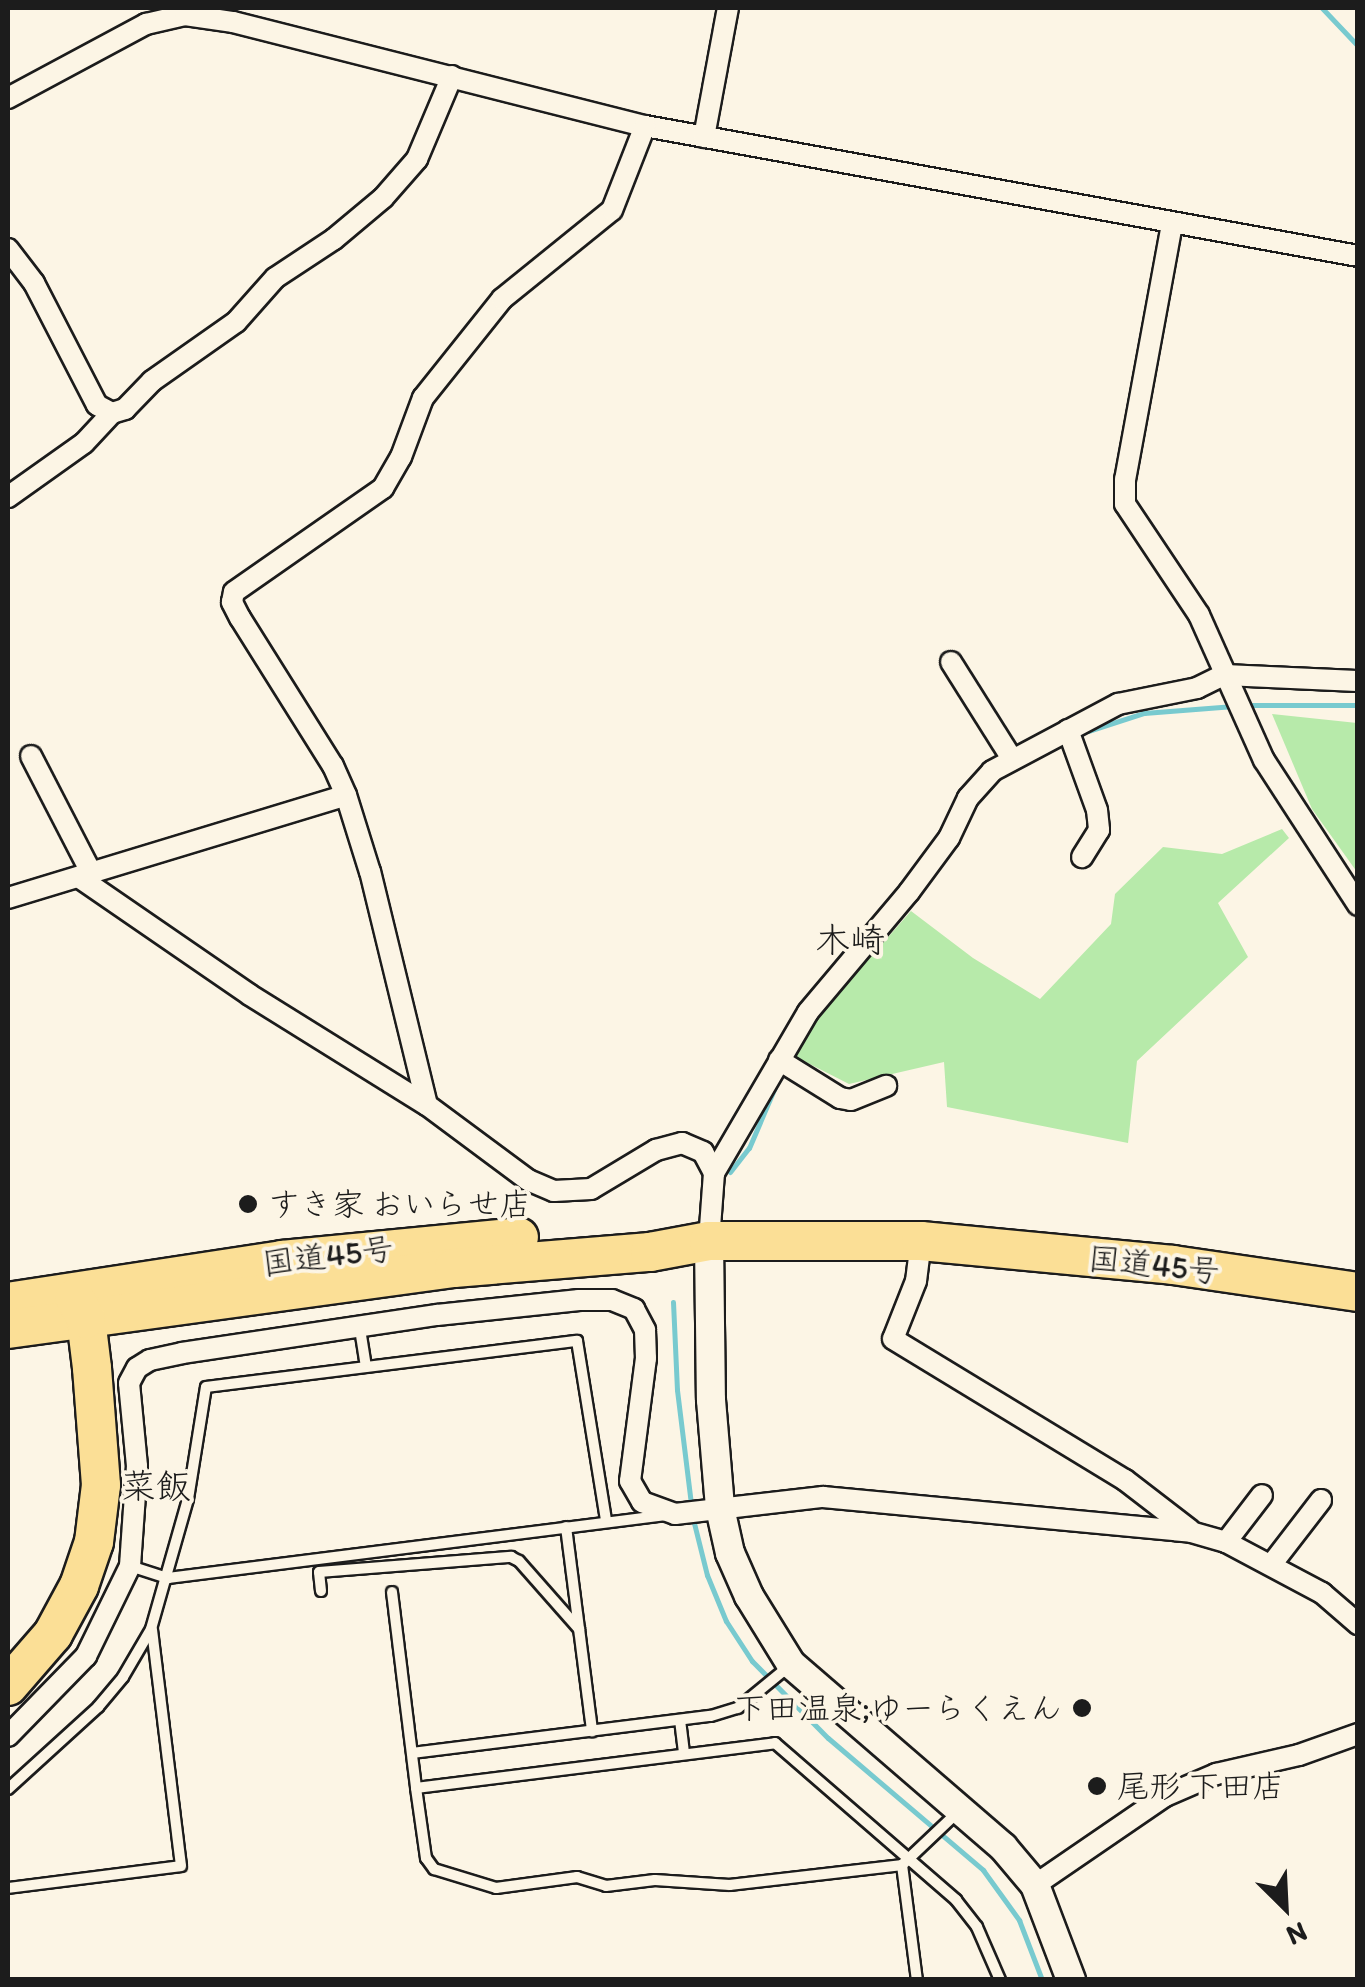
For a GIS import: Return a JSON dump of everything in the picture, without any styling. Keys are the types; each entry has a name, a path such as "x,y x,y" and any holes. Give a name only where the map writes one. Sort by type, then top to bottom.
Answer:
{"highway":[{"name":"国道45号","path":"8,1329 282,1260 650,1227 709,1241 921,1241 1173,1266 1358,1292"},
{"name":"国道45号","path":"8,1302 74,1311"},
{"path":"8,1663 47,1614 78,1533 82,1454 74,1311"},
{"path":"8,1686 53,1634 79,1586 94,1542 101,1485 74,1311"}],"street":[{"path":"704,137 728,8"},
{"path":"8,98 146,24 185,11 645,126 1358,256"},
{"path":"8,497 84,443 152,380 236,322 275,278 334,240 383,198 417,159 452,76"},
{"path":"427,1105 346,795 333,766 240,618 232,602 234,592 382,488 401,457 423,398 502,299 612,210 645,126"},
{"path":"1172,224 1125,479 1125,504 1199,615 1264,760 1358,905"},
{"path":"8,249 34,282 97,405 112,413"},
{"path":"951,662 1012,759"},
{"path":"1070,1980 1054,1926 1035,1885 1003,1847 961,1808 791,1664 749,1596 730,1554 720,1508 711,1400 709,1241 714,1173 808,1012 950,838 968,798 992,771 1118,704 1197,688 1224,676 1358,681"},
{"path":"1068,730 1097,810 1099,830 1082,857"},
{"path":"30,756 86,876 250,995 427,1105 528,1180 554,1191 591,1189 656,1150 682,1143 703,1152 714,1173"},
{"path":"8,898 346,795"},
{"path":"779,1060 840,1098 851,1100 886,1086"},
{"path":"921,1241 916,1280 894,1339 1126,1480 1191,1532"},
{"path":"8,1736 86,1656 130,1566 137,1466 129,1383 137,1368 150,1360 182,1353 360,1329 438,1314 578,1300 612,1300 634,1309 645,1330 646,1358 630,1481 642,1502 675,1514 824,1497 1191,1532 1226,1542 1322,1592 1353,1613"},
{"path":"1226,1542 1262,1495"},
{"path":"1272,1565 1321,1500"},
{"path":"1035,1885 1165,1796 1216,1774 1299,1755 1358,1734"}],"lane":[{"path":"360,1329 366,1367"},
{"path":"8,1788 98,1707 123,1677 152,1629 188,1499 206,1387 577,1341 606,1520"},
{"path":"130,1566 168,1578 675,1514"},
{"path":"566,1526 592,1731"},
{"path":"321,1591 319,1572 497,1556 520,1561 579,1629"},
{"path":"392,1592 426,1858 434,1869 483,1887 578,1878 606,1886 656,1880 730,1885 902,1865 914,1859 961,1808"},
{"path":"8,1888 181,1866 152,1629"},
{"path":"412,1753 680,1720 738,1708 791,1664"},
{"path":"680,1720 684,1754"},
{"path":"416,1788 775,1743 914,1859 977,1927 1000,1980"},
{"path":"902,1865 917,1980"}],"green space":[{"path":"1272,714 1357,723 1357,872 1312,809"},
{"path":"1282,829 1289,838 1218,903 1248,957 1137,1061 1128,1143 947,1107 944,1062 849,1084 796,1057 817,1018 911,911 973,958 1040,999 1111,924 1115,894 1163,847 1222,854"}],"waterway":[{"path":"1322,8 1358,46"},
{"path":"1245,705 1358,705"},
{"path":"1088,731 1144,713 1234,706"},
{"path":"730,1172 749,1148 775,1087"},
{"path":"673,1302 677,1390 691,1504"},
{"path":"692,1515 707,1575 726,1621 752,1661 828,1738 983,1870 1019,1920 1042,1980"}],"place":[{"name":"すき家 おいらせ店","path":"248,1204"},
{"name":"下田温泉;ゆーらくえん","path":"1082,1708"},
{"name":"尾形 下田店","path":"1097,1786"}],"district":[{"name":"木崎","path":"850,940"},
{"name":"菜飯","path":"156,1486"}]}
